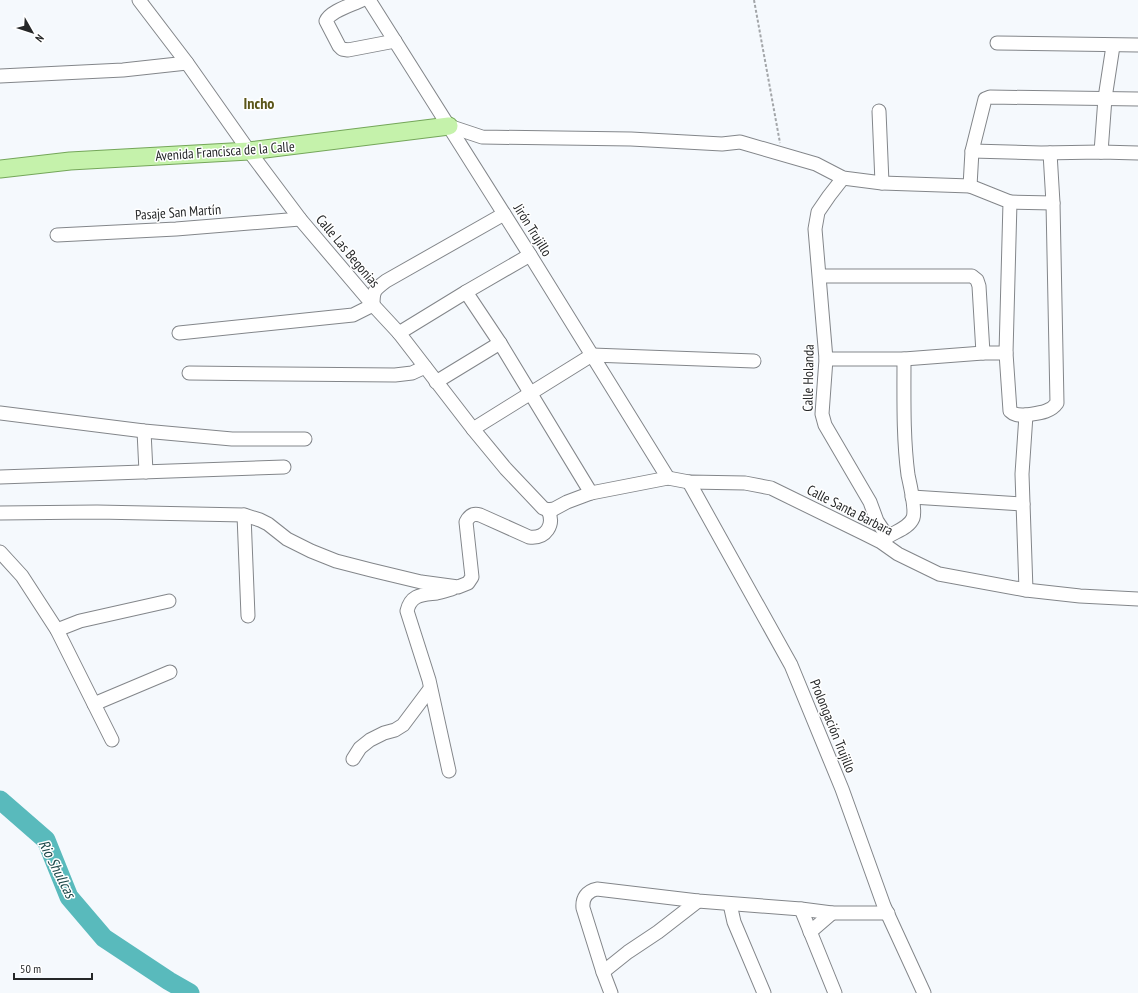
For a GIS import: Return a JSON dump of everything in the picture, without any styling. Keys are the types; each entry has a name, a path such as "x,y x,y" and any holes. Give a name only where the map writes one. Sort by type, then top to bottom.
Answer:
{"main road":[{"name":"Avenida Francisca de la Calle","path":"0,169 70,160 249,152 448,126"}],"street":[{"name":"Calle Las Begonias","path":"139,0 187,63 249,152 300,219 373,305 399,333 436,382 506,469 543,508 548,510"},
{"path":"362,0 334,12 328,17 326,21 339,46 342,49 348,50 395,41"},
{"name":"Jirón Trujillo","path":"369,0 530,255 668,478"},
{"path":"997,43 1113,46 1138,45"},
{"path":"1100,152 1105,98 1113,46"},
{"path":"0,76 123,70 187,63"},
{"path":"970,186 972,151 985,99 990,97 1138,99"},
{"path":"879,111 882,183"},
{"path":"448,126 482,136 631,139 722,144 740,142 816,164 843,178 882,183 970,186 1010,202 1053,203"},
{"path":"972,151 1138,153"},
{"path":"1010,202 1006,353 1010,411 1012,414 1016,415 1026,415 1050,411 1057,403 1053,203 1050,153"},
{"name":"Calle Holanda","path":"843,178 818,212 815,229 826,358 822,414 825,425 870,502 884,539"},
{"path":"179,333 353,315 373,305 373,294 377,288 386,281 504,214"},
{"name":"Pasaje San Martín","path":"57,235 176,229 300,219"},
{"path":"399,333 530,255"},
{"path":"820,276 972,276 977,280 979,286 983,354"},
{"path":"466,292 500,343 591,493"},
{"path":"436,382 500,343"},
{"path":"826,358 904,359 1006,353"},
{"path":"473,429 592,355 754,361"},
{"path":"884,539 911,522 914,515 908,475 904,431 904,359"},
{"path":"189,373 395,375 412,373 425,367"},
{"path":"0,412 144,431 232,439 305,439"},
{"path":"1026,415 1022,474 1026,590"},
{"path":"144,431 146,472"},
{"path":"0,477 284,467"},
{"name":"Calle Santa Barbara","path":"548,510 591,493 668,478 689,482 745,483 771,488 865,534 884,539 898,554 939,574 1026,590 1080,596 1138,599"},
{"name":"Prolongación Trujillo","path":"689,482 791,665 842,789 888,913 924,993"},
{"path":"912,497 1023,504"},
{"path":"449,771 430,689 407,611 408,606 418,596 438,593 468,583 472,577 466,522 469,516 472,514 480,514 529,537 537,537 544,534 549,528 551,520 548,510"},
{"path":"0,513 97,512 244,515 264,522 287,539 323,556 371,570 421,582 458,587"},
{"path":"244,515 248,616"},
{"path":"865,534 872,529 877,521"},
{"path":"0,552 22,576 57,630 112,740"},
{"path":"57,630 80,621 168,601"},
{"path":"94,704 170,672"},
{"path":"353,759 360,748 370,740 395,730 403,725 430,689"},
{"path":"611,993 583,908 583,900 587,894 597,889 698,901 801,909 832,914 888,913"},
{"path":"603,972 698,901"},
{"path":"730,904 734,922 764,993"},
{"path":"801,909 835,993"},
{"path":"810,932 832,914"}],"path":[{"path":"754,0 782,154"}],"waterway":[{"name":"Rio Shullcas","path":"0,800 46,840 69,897 104,938 169,981 190,993"}],"district":[{"name":"Incho","path":"259,103"}]}
